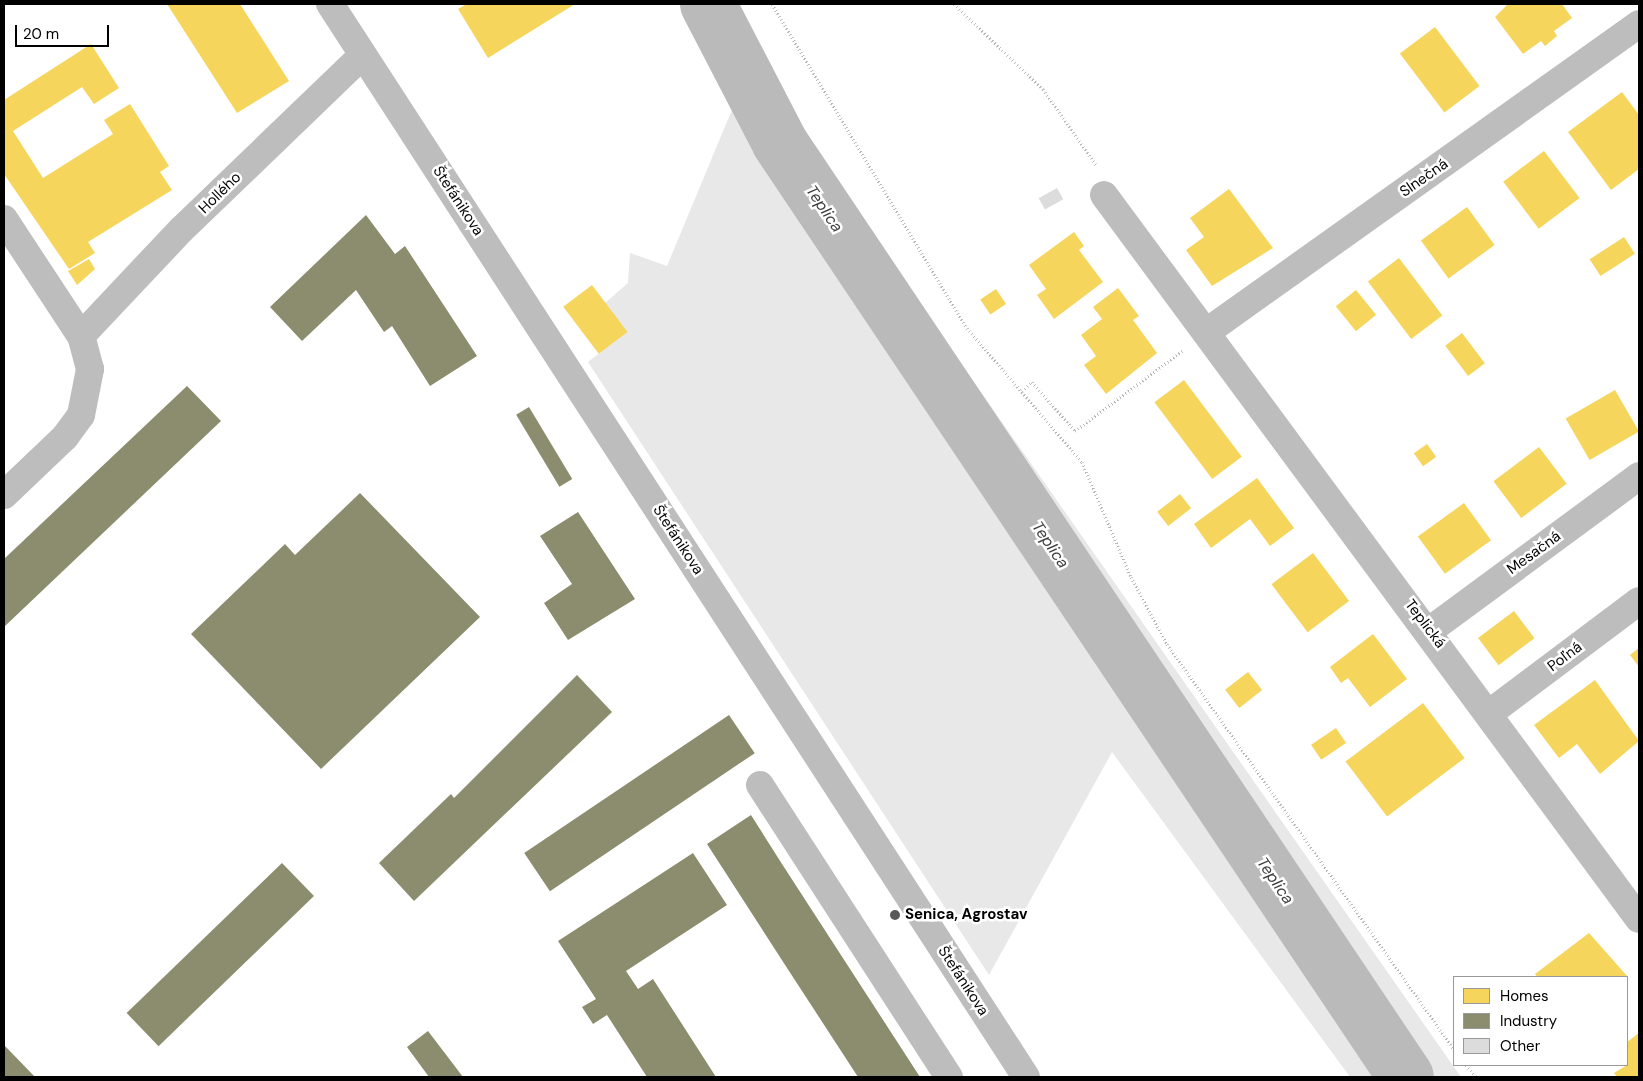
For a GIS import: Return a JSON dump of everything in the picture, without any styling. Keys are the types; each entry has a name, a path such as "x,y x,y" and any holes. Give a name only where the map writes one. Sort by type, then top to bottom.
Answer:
{"street":[{"name":"Štefánikova","path":"330,4 1026,1077"},
{"name":"Slnečná","path":"1208,331 1639,24"},
{"name":"Hollého","path":"81,336 181,230 363,55"},
{"name":"Teplická","path":"1104,195 1208,331 1491,712 1639,919"},
{"path":"4,219 81,336 90,369 89,395 81,415 65,437 4,495"},
{"name":"Mesačná","path":"1429,630 1639,476"},
{"name":"Poľná","path":"1491,712 1639,601"},
{"path":"760,785 949,1077"}],"path":[{"path":"772,4 945,296 982,347 1082,462 1131,577 1167,644 1453,1048"},
{"path":"954,4 1043,88 1104,176 1104,195"},
{"path":"1022,391 1032,382 1075,432 1208,331"},
{"path":"1467,1066 1476,1077"}],"shaded area":[{"path":"751,64 1461,1077 1350,1077 1112,752 989,975 588,362 627,332 605,303 628,283 630,253 667,266"}],"building: Homes":[{"path":"167,4 240,4 289,81 237,113"},
{"path":"467,4 575,4 488,58 458,9"},
{"path":"1508,4 1562,4 1572,18 1554,31 1557,36 1545,46 1541,41 1523,54 1495,17"},
{"path":"1435,27 1480,86 1444,113 1400,53"},
{"path":"91,44 119,88 94,104 82,87 13,131 43,178 113,134 104,120 130,104 169,166 160,172 172,190 88,242 95,253 69,269 4,174 4,100"},
{"path":"1622,92 1639,115 1639,169 1611,190 1568,132"},
{"path":"1544,151 1580,198 1539,229 1503,182"},
{"path":"1229,189 1273,248 1212,286 1186,250 1204,237 1190,218"},
{"path":"1467,207 1495,245 1449,279 1421,241"},
{"path":"1074,232 1084,246 1079,250 1103,282 1054,319 1037,295 1046,289 1029,265"},
{"path":"1624,237 1635,254 1601,276 1590,259"},
{"path":"1399,258 1442,316 1411,339 1368,281"},
{"path":"89,259 95,269 77,285 68,271"},
{"path":"592,285 628,332 599,354 563,307"},
{"path":"1118,288 1139,316 1133,320 1157,353 1106,394 1084,365 1096,356 1081,335 1102,319 1093,307"},
{"path":"996,289 1006,304 990,315 980,300"},
{"path":"1356,290 1376,315 1356,331 1336,306"},
{"path":"1462,333 1485,363 1468,376 1445,346"},
{"path":"1184,380 1242,457 1212,479 1154,402"},
{"path":"1615,390 1639,432 1590,460 1566,418"},
{"path":"1427,444 1436,457 1423,466 1414,453"},
{"path":"1539,447 1567,484 1521,518 1493,481"},
{"path":"1257,478 1294,528 1270,546 1250,519 1211,548 1194,524"},
{"path":"1180,494 1191,508 1168,526 1157,512"},
{"path":"1464,503 1491,540 1445,574 1418,537"},
{"path":"1313,553 1349,601 1308,632 1271,584"},
{"path":"1514,611 1534,638 1499,665 1478,638"},
{"path":"1373,634 1407,679 1370,707 1348,678 1341,683 1330,667"},
{"path":"1639,648 1639,667 1630,655"},
{"path":"1248,672 1262,690 1239,708 1225,690"},
{"path":"1595,680 1639,741 1600,774 1577,744 1559,758 1534,725"},
{"path":"1423,703 1465,758 1387,816 1346,761"},
{"path":"1336,728 1346,743 1321,760 1311,745"},
{"path":"1589,933 1627,976 1536,976 1535,974"},
{"path":"1639,1033 1639,1077 1617,1077 1614,1073 1628,1066 1628,1041"}],"building: Industry":[{"path":"366,215 395,254 405,246 477,356 430,386 392,326 384,332 356,290 302,341 270,307"},
{"path":"187,386 221,421 4,627 4,559"},
{"path":"529,407 572,479 559,487 516,415"},
{"path":"360,493 480,617 321,769 191,634 285,544 295,555"},
{"path":"578,512 635,599 568,640 544,603 572,584 540,536"},
{"path":"577,675 612,712 414,901 379,863 451,794 454,798"},
{"path":"729,715 755,753 550,891 524,853"},
{"path":"751,815 920,1077 858,1077 707,844"},
{"path":"693,853 727,905 626,971 638,989 653,979 716,1077 647,1077 607,1015 593,1024 582,1007 596,999 558,941"},
{"path":"282,863 314,896 159,1046 127,1013"},
{"path":"428,1031 463,1077 429,1077 407,1047"},
{"path":"4,1045 35,1077 4,1077"}],"building: Other":[{"path":"1057,188 1063,199 1045,210 1039,198"}],"waterway":[{"name":"Teplica","path":"708,4 780,143 1406,1077"}],"place":[{"name":"Senica, Agrostav","path":"895,915"}]}
